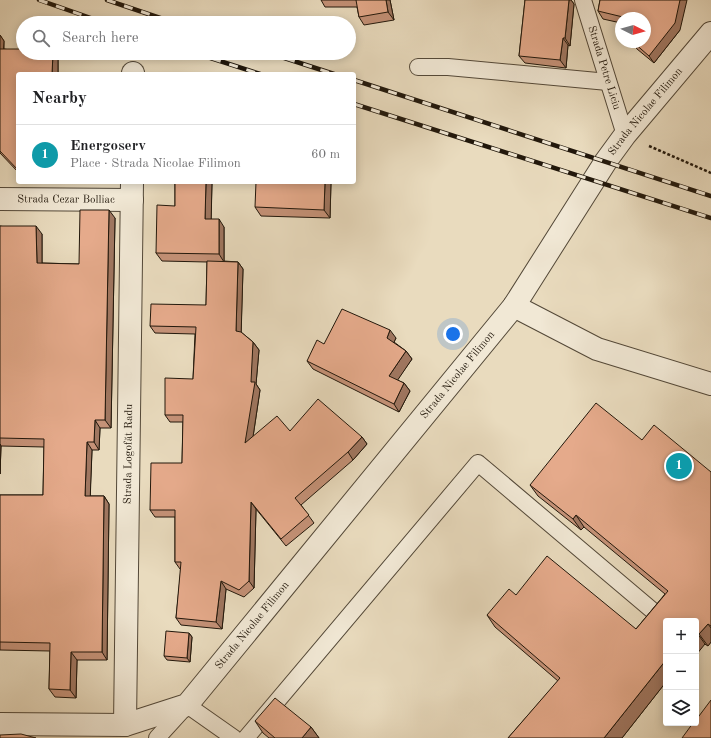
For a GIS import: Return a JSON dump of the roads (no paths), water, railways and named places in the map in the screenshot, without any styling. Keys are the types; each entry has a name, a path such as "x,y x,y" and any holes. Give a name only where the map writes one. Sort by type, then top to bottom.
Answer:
{"street":[{"name":"Strada Nicolae Filimon","path":"187,705 514,306 592,181 625,135 711,33"},
{"name":"Strada Cezar Bolliac","path":"0,199 132,191"},
{"name":"Strada Logofăt Radu","path":"125,725 132,191"},
{"path":"514,306 597,348 711,384"},
{"path":"0,724 125,725 187,705"}],"lane":[{"name":"Strada Petre Liciu","path":"583,0 625,135"},
{"path":"418,67 448,67 608,82"},
{"path":"246,738 478,463 653,611"},
{"path":"157,738 187,705 234,738"}],"railway":[{"path":"39,0 85,16"},
{"path":"107,0 154,16"},
{"path":"217,60 254,72"},
{"path":"291,60 328,72"},
{"path":"356,81 711,196"},
{"path":"356,105 711,218"}],"place":[{"name":"Energoserv","path":"679,466"}]}
